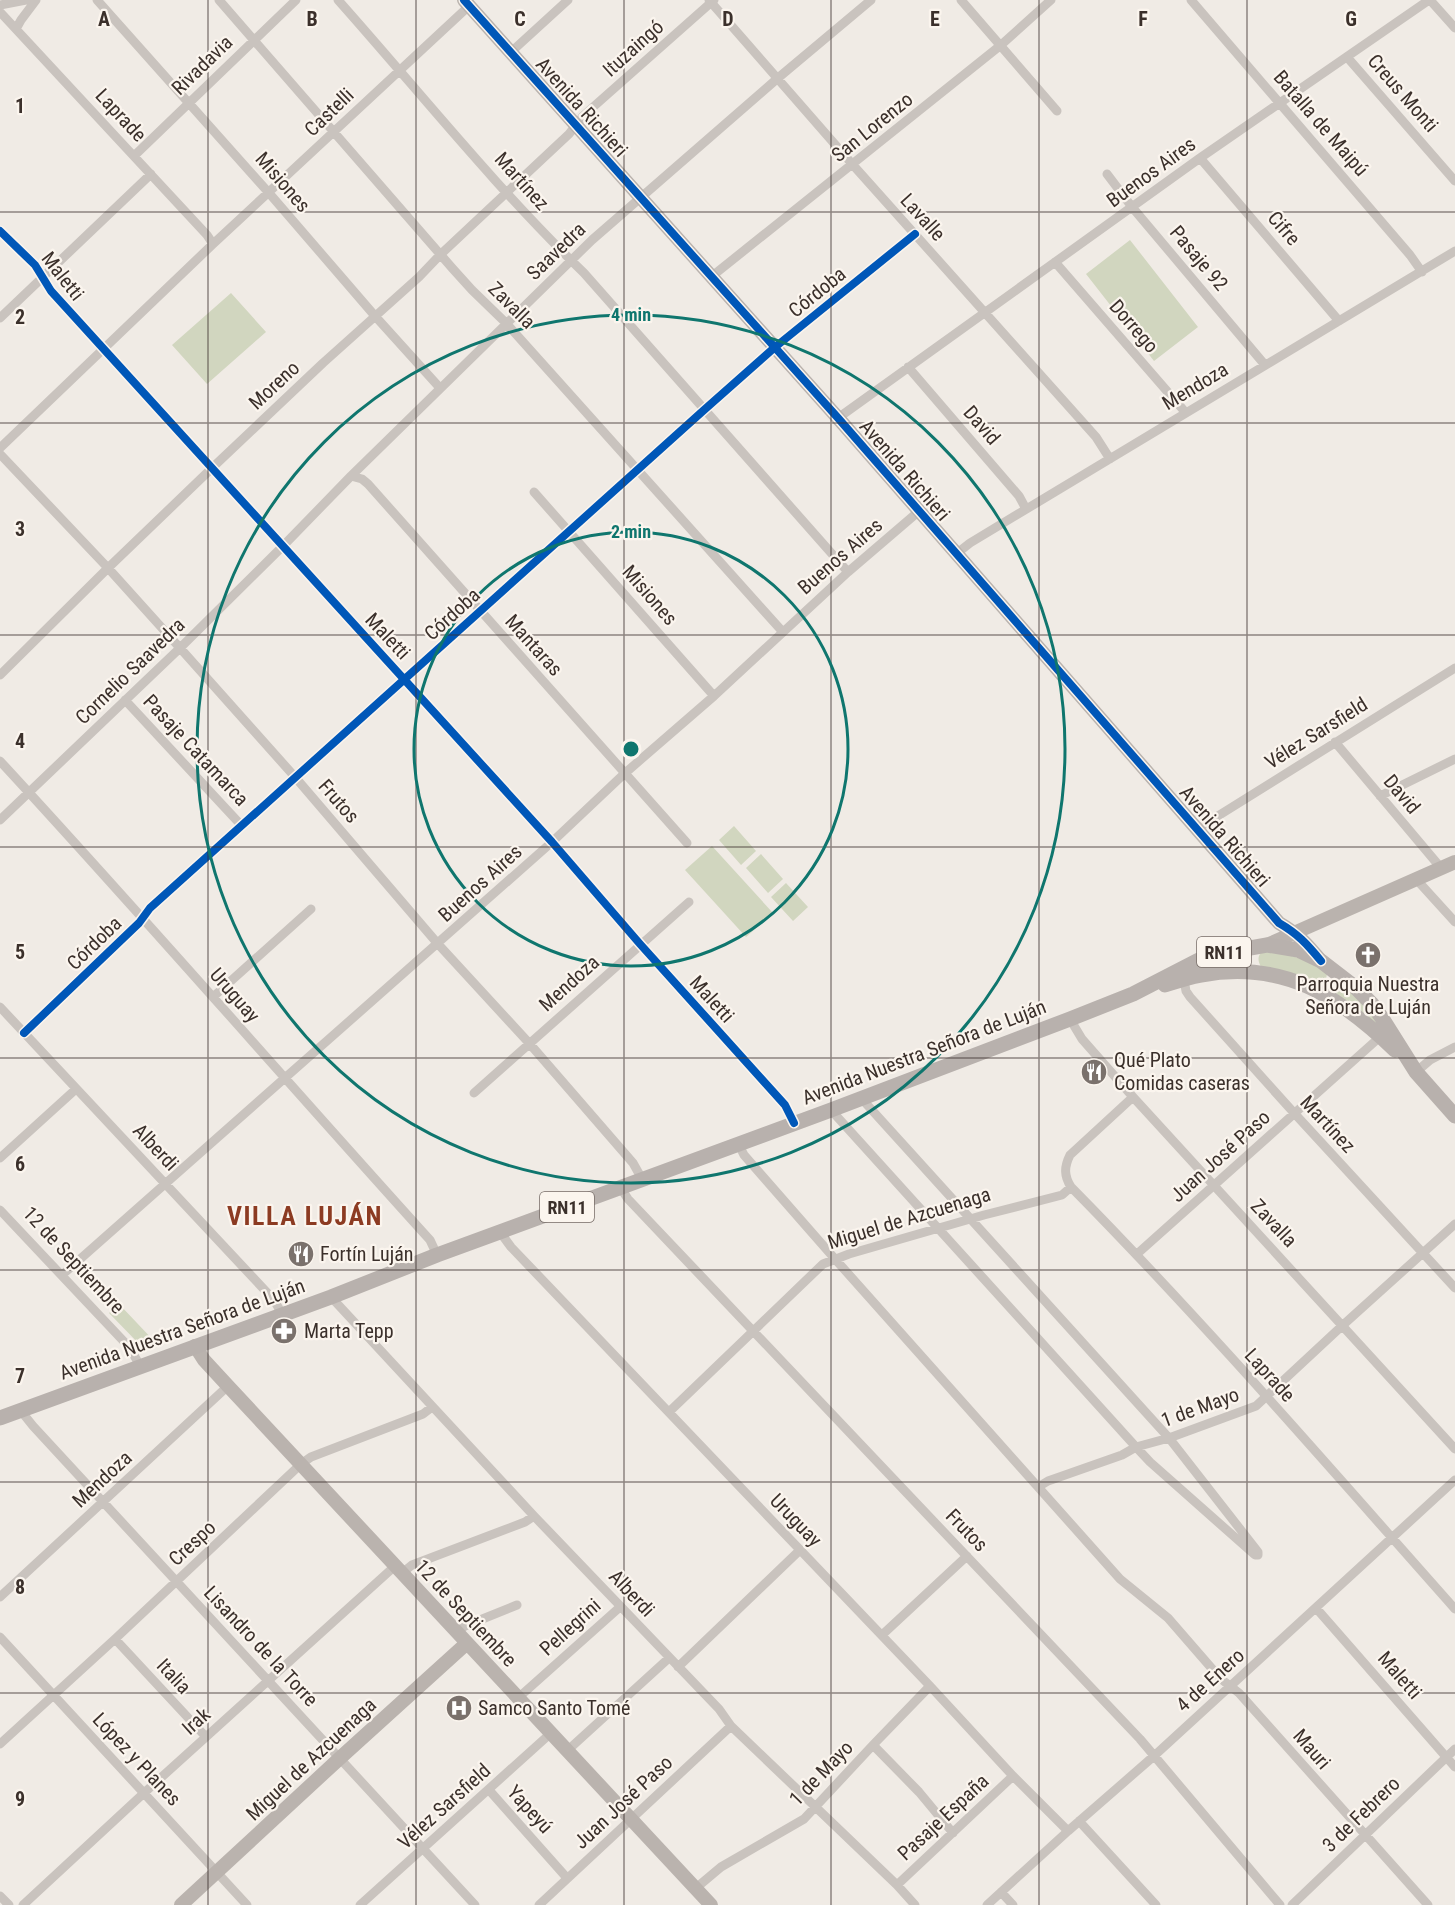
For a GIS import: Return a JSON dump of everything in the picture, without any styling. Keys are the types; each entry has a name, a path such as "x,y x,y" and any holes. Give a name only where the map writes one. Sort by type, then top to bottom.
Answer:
{"main road":[{"name":"Avenida Nuestra Señora de Luján","path":"0,1418 331,1297 437,1255 1070,1019 1133,994 1199,960 1216,954 1263,945 1298,950 1321,961"},
{"name":"RN11","path":"1258,972 1251,964 1251,958 1254,950 1263,945"},
{"name":"Avenida Richieri","path":"1321,961 1337,972 1372,1004 1414,1069 1455,1116"},
{"name":"RN11","path":"1133,994 1211,973 1258,972 1290,980 1322,992 1348,1008 1381,1036 1414,1069"},
{"path":"1322,992 1331,988 1337,972"}],"street":[{"path":"0,5 26,0"},
{"path":"16,29 36,0"},
{"name":"Misiones","path":"97,0 440,388"},
{"name":"Zavalla","path":"219,0 472,290 506,323 782,631"},
{"name":"Rivadavia","path":"134,156 296,0"},
{"name":"Martínez","path":"338,0 507,193 572,261 848,572"},
{"path":"511,52 568,0"},
{"name":"Saavedra","path":"283,546 351,476 592,240 871,0"},
{"path":"961,0 1058,111"},
{"name":"San Lorenzo","path":"711,277 1001,45 1051,0"},
{"name":"Batalla de Maipú","path":"1191,0 1410,255 1422,272"},
{"path":"1430,0 1455,28"},
{"name":"Buenos Aires","path":"838,418 1279,102 1430,0"},
{"name":"Lavalle","path":"711,1 853,165 1096,437 1110,459"},
{"name":"Ituzaingó","path":"576,124 711,1"},
{"name":"Castelli","path":"0,448 213,244 334,133 466,3"},
{"name":"Avenida Richieri","path":"466,3 838,418 1279,923 1296,933 1321,961"},
{"name":"Laprade","path":"0,12 207,234 213,244"},
{"name":"Creus Monti","path":"1347,57 1455,181"},
{"name":"Moreno","path":"0,675 108,568 314,371 426,270 569,134 576,124"},
{"name":"Cifre","path":"1200,158 1340,321"},
{"path":"0,318 151,174"},
{"name":"Pasaje 92","path":"1107,174 1265,365"},
{"name":"Maletti","path":"0,231 35,265 51,291 552,842 640,944 785,1104 794,1123"},
{"name":"Córdoba","path":"24,1032 150,908 404,678 774,348 915,234"},
{"name":"Mendoza","path":"957,555 970,543 1455,251"},
{"name":"Dorrego","path":"1055,262 1186,413"},
{"name":"David","path":"908,367 1019,496 1026,509"},
{"name":"Frutos","path":"0,454 108,568 295,777 438,944 529,1043 633,1163 642,1179"},
{"name":"Mantaras","path":"351,476 362,479 368,484 687,843"},
{"name":"Misiones","path":"534,492 714,696"},
{"name":"Buenos Aires","path":"62,1275 438,944 624,774 714,696 782,631 918,512"},
{"name":"Cornelio Saavedra","path":"0,820 283,546"},
{"name":"Vélez Sarsfield","path":"1197,830 1455,668"},
{"name":"Pasaje Catamarca","path":"125,700 241,825"},
{"name":"David","path":"1335,742 1441,868"},
{"path":"1380,796 1455,759"},
{"name":"Uruguay","path":"0,761 143,917 284,1079 430,1240 437,1255"},
{"path":"1263,945 1296,933 1455,862"},
{"path":"1416,879 1455,922"},
{"name":"Mendoza","path":"474,1093 689,902"},
{"path":"213,997 311,909"},
{"name":"Martínez","path":"1184,980 1190,997 1455,1288"},
{"name":"Alberdi","path":"0,1007 274,1300 282,1314"},
{"name":"Zavalla","path":"1070,1019 1082,1039 1133,1097 1455,1449"},
{"name":"Juan José Paso","path":"1137,1254 1381,1036"},
{"path":"1414,1069 1455,1047"},
{"path":"0,1158 76,1089"},
{"path":"1071,1187 1066,1179 1066,1163 1070,1155 1133,1097"},
{"path":"831,1110 1136,1448 1255,1555 1258,1555 1258,1552 1169,1438 861,1098"},
{"name":"Mauri","path":"738,1143 744,1155 835,1259 1120,1579 1168,1618 1229,1686 1239,1693 1428,1905"},
{"name":"Frutos","path":"620,1187 628,1199 1154,1756 1280,1905"},
{"name":"Laprade","path":"1071,1187 1137,1254 1455,1609"},
{"name":"Miguel de Azcuenaga","path":"669,1412 823,1264 971,1219 1062,1195 1071,1187"},
{"name":"12 de Septiembre","path":"0,1210 129,1348 140,1366"},
{"name":"1 de Mayo","path":"1038,1487 1048,1481 1136,1448 1256,1406 1455,1224"},
{"name":"Uruguay","path":"500,1232 511,1247 882,1635 1013,1776 1068,1831"},
{"name":"Alberdi","path":"331,1297 534,1516 719,1709 731,1726 897,1884 915,1905"},
{"name":"12 de Septiembre","path":"195,1346 204,1360 711,1905"},
{"name":"Mendoza","path":"0,1597 228,1386"},
{"name":"Crespo","path":"0,1744 301,1464 311,1457 423,1414 432,1407"},
{"name":"Lisandro de la Torre","path":"21,1411 475,1905"},
{"name":"4 de Enero","path":"987,1905 1154,1756 1455,1480"},
{"path":"398,1569 525,1522 534,1516"},
{"path":"678,1667 800,1550"},
{"path":"882,1635 967,1556"},
{"name":"Irak","path":"23,1905 268,1680 398,1569"},
{"path":"457,1632 465,1626 517,1605"},
{"name":"Pellegrini","path":"518,1698 620,1607"},
{"name":"Maletti","path":"1316,1608 1455,1767"},
{"name":"López y Planes","path":"0,1637 248,1905"},
{"name":"Italia","path":"115,1639 206,1737"},
{"name":"Miguel de Azcuenaga","path":"181,1905 467,1644"},
{"path":"568,1750 669,1658"},
{"name":"1 de Mayo","path":"696,1888 721,1866 798,1823 816,1807 930,1686"},
{"name":"Juan José Paso","path":"539,1905 731,1726"},
{"name":"Vélez Sarsfield","path":"360,1905 551,1733"},
{"path":"873,1745 919,1792 953,1833"},
{"name":"3 de Febrero","path":"1292,1905 1455,1749"},
{"name":"Pasaje España","path":"897,1884 1013,1776"},
{"name":"Yapeyú","path":"489,1790 567,1878"},
{"path":"1079,1821 1156,1905"},
{"path":"1002,1892 1013,1905"},
{"path":"0,1896 9,1905"}],"green space":[{"path":"1130,240 1198,327 1154,361 1086,274"},
{"path":"231,293 266,332 207,384 172,345"},
{"path":"734,826 756,851 741,865 719,840"},
{"path":"712,846 773,913 746,937 685,870"},
{"path":"761,854 783,879 768,893 746,868"},
{"path":"786,883 808,907 793,921 771,897"},
{"path":"1270,950 1317,963 1327,974 1326,979 1316,985 1261,967 1259,955 1262,951"},
{"path":"1340,980 1356,994 1388,1033 1333,991"},
{"path":"119,1304 155,1342 142,1347 109,1313"}],"cycle path":[{"path":"464,0 838,418 1279,923 1302,940 1321,961"},
{"path":"0,231 35,265 51,291 552,842 785,1105 794,1123"},
{"path":"24,1033 139,923 150,908 704,410 774,348 915,234"}],"place":[{"name":"Parroquia Nuestra Señora de Luján","path":"1368,955"},
{"name":"Qué Plato Comidas caseras","path":"1094,1072"},
{"name":"Fortín Luján","path":"301,1254"},
{"name":"Marta Tepp","path":"284,1331"},
{"name":"Samco Santo Tomé","path":"459,1708"}],"district":[{"name":"VILLA LUJÁN","path":"305,1216"}]}
